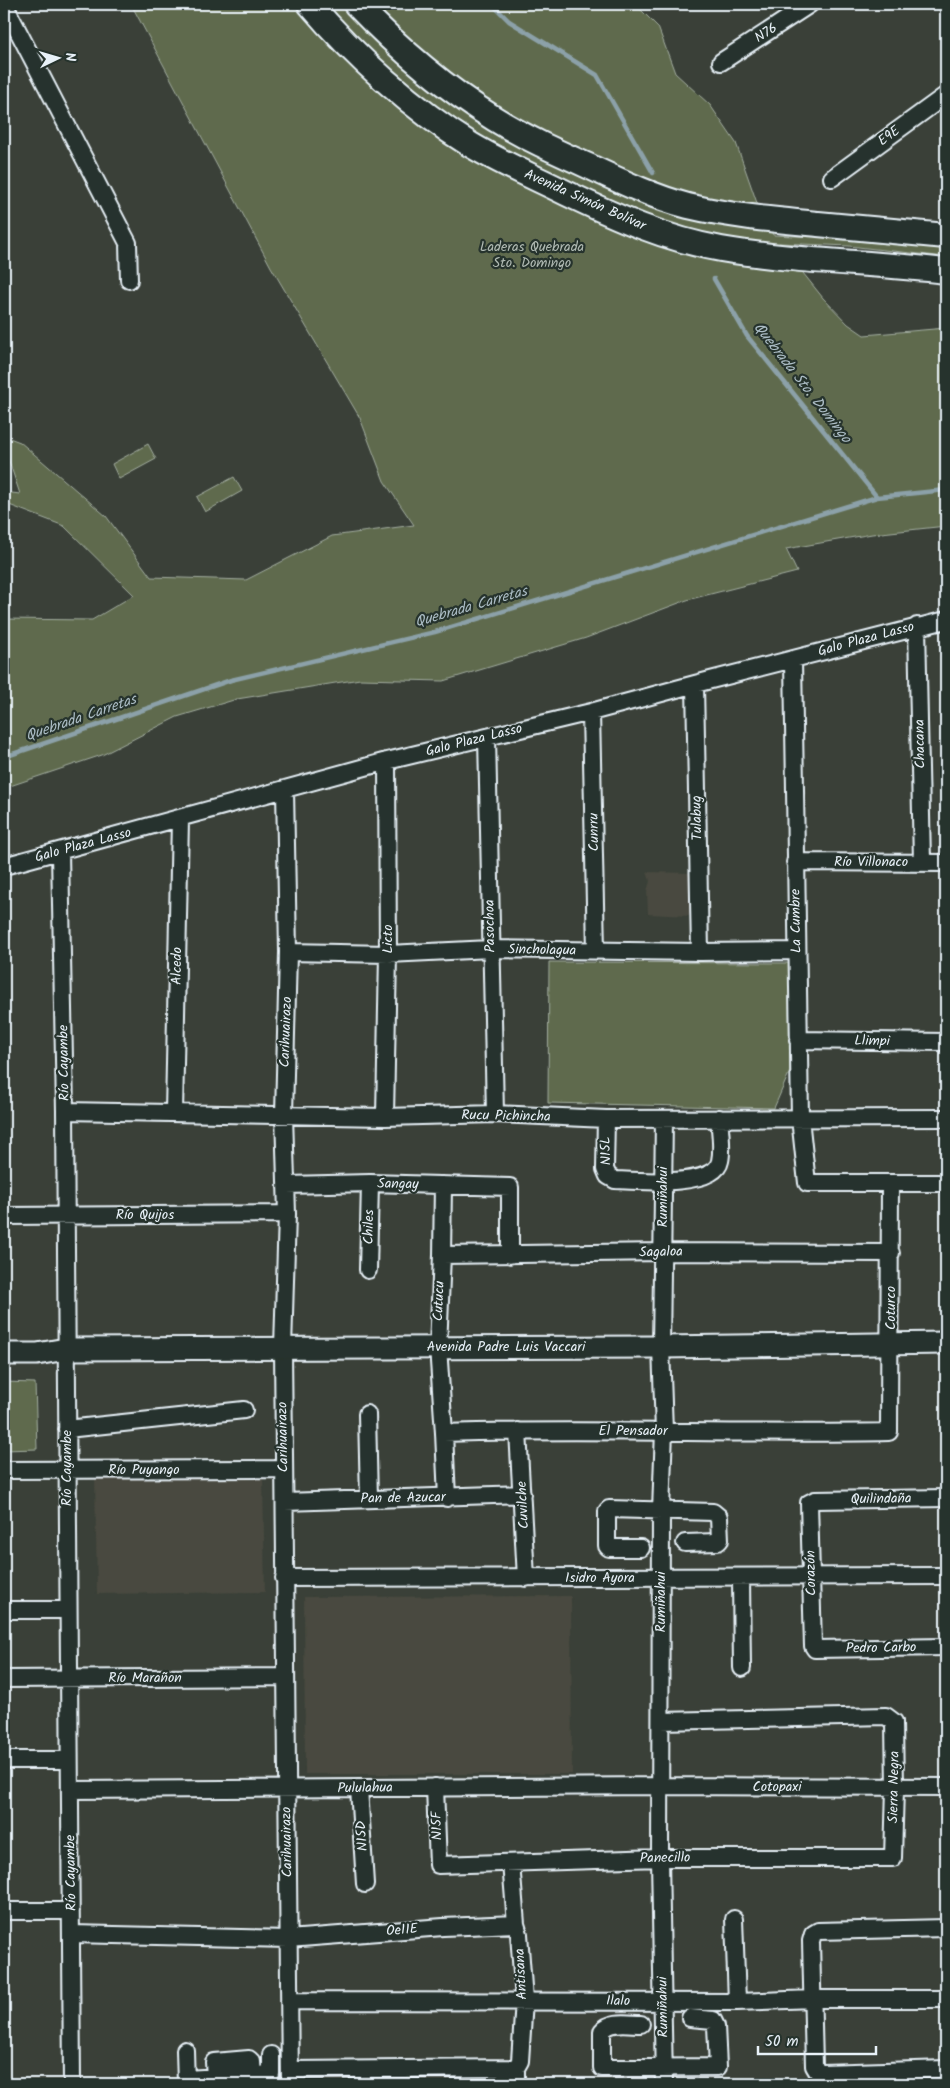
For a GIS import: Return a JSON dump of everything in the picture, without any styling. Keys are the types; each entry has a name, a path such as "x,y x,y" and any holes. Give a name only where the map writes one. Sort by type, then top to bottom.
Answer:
{"highway":[{"name":"Avenida Simón Bolívar","path":"310,4 329,27 400,92 471,145 623,220 681,240 721,249 831,262 898,265 946,270"},
{"path":"356,4 388,38 425,70 495,119 538,143 644,190 686,205 730,214 946,236"}],"main road":[{"name":"Avenida Padre Luis Vaccari","path":"4,1340 39,1340 66,1349"},
{"name":"Avenida Padre Luis Vaccari","path":"4,1354 36,1354 66,1349 283,1348 439,1356 661,1347 946,1343"}],"street":[{"path":"4,4 128,243 129,280"},
{"name":"N76","path":"722,62 810,4"},
{"name":"E9E","path":"832,178 946,95"},
{"name":"Galo Plaza Lasso","path":"4,866 387,761 591,712 946,620"},
{"name":"Chacana","path":"917,626 922,862"},
{"name":"La Cumbre","path":"793,659 798,1040 800,1118 806,1183 890,1183"},
{"name":"Tulabug","path":"694,684 700,952"},
{"name":"Cunrru","path":"591,712 596,951"},
{"name":"Pasochoa","path":"487,737 495,1114"},
{"name":"Licto","path":"385,1117 388,954 387,761"},
{"name":"Carihuairazo","path":"285,790 288,952 284,1115 287,1214 283,1348 290,2077"},
{"name":"Alcedo","path":"174,1113 180,819"},
{"name":"Río Cayambe","path":"60,852 65,1111 72,2084"},
{"name":"Río Villonaco","path":"795,862 946,863"},
{"name":"Sincholagua","path":"288,952 388,954 490,949 700,952 796,951"},
{"name":"Llimpi","path":"798,1040 946,1042"},
{"name":"Rucu Pichincha","path":"65,1111 385,1117 495,1114 606,1119 946,1118"},
{"path":"663,1181 703,1177 713,1172 720,1162 719,1118"},
{"name":"N15L","path":"606,1119 605,1169 608,1176 615,1180 663,1181"},
{"name":"Rumiñahui","path":"664,1119 664,1252 661,1347 664,1431 660,1578 660,1858 664,2084"},
{"path":"890,1183 946,1182"},
{"name":"Sangay","path":"287,1185 370,1183 510,1187 510,1255"},
{"name":"Chiles","path":"368,1270 370,1183"},
{"name":"Coturco","path":"889,1432 892,1253 890,1183"},
{"name":"Cutucu","path":"439,1356 442,1185"},
{"name":"Río Quijos","path":"4,1216 287,1214"},
{"name":"Sagaloa","path":"441,1261 510,1255 664,1252 892,1253"},
{"path":"439,1356 446,1498"},
{"path":"67,1429 244,1410"},
{"path":"368,1414 369,1499"},
{"name":"El Pensador","path":"444,1433 518,1431 889,1432"},
{"name":"Cuvilche","path":"518,1431 526,1578"},
{"name":"Río Puyango","path":"4,1470 284,1469"},
{"name":"Pan de Azucar","path":"285,1502 522,1494"},
{"name":"Quilindaña","path":"815,1500 946,1498"},
{"name":"Corazón","path":"815,1500 809,1503 810,1578 813,1646 815,1649"},
{"path":"641,1548 609,1548 607,1546 607,1511 609,1509 713,1512 717,1514 719,1517 720,1540 718,1542 685,1543"},
{"name":"Isidro Ayora","path":"284,1578 810,1578 946,1576"},
{"path":"740,1578 742,1668"},
{"path":"4,1610 68,1610"},
{"name":"Pedro Carbo","path":"815,1649 946,1647"},
{"name":"Río Marañon","path":"4,1680 286,1678"},
{"name":"Sierra Negra","path":"661,1721 876,1716 891,1718 894,1722 895,1788 893,1858"},
{"path":"4,1760 69,1760"},
{"name":"Pululahua","path":"70,1790 660,1786"},
{"name":"Cotopaxi","path":"660,1786 946,1787"},
{"name":"N15F","path":"435,1787 438,1865"},
{"name":"N15D","path":"359,1788 366,1884"},
{"name":"Panecillo","path":"438,1865 660,1858 893,1858"},
{"name":"Antisana","path":"511,1863 524,2000 520,2061 516,2076"},
{"path":"4,1912 71,1911"},
{"path":"734,1918 737,2002"},
{"name":"Oe11E","path":"72,1934 288,1939 443,1927 516,1924"},
{"path":"946,1928 818,1931 813,1934 811,1941 814,2066 817,2071 823,2073 891,2077 946,2069"},
{"name":"Ilalo","path":"289,2001 524,2000 737,2002 812,1999 946,1999"},
{"path":"641,2024 610,2024 605,2027 602,2031 602,2068 718,2067 716,2026 713,2020 690,2018"},
{"path":"185,2050 186,2082 215,2077 214,2065 217,2061 249,2059 252,2062 253,2075 272,2079 271,2055"},
{"path":"290,2077 516,2076"}],"shaded area":[{"path":"647,872 692,873 692,911 689,916 648,914 647,891 650,881"},
{"path":"263,1476 265,1592 97,1594 95,1478"},
{"path":"571,1596 572,1774 305,1774 304,1597"}],"green space":[{"name":"Laderas Quebrada Sto. Domingo","path":"131,4 635,4 658,27 675,73 710,105 736,143 757,203 773,235 881,240 946,249 946,257 849,246 779,243 823,298 848,324 864,335 946,328 946,526 872,534 786,549 797,572 687,600 586,638 443,681 360,679 237,699 177,717 102,755 4,788 4,619 92,620 134,595 64,526 4,503 4,492 20,494 8,458 4,456 4,436 20,442 106,516 151,577 246,580 332,536 414,525 384,481 360,418 271,267"},
{"path":"148,444 156,459 119,479 112,464"},
{"path":"234,477 242,491 205,512 197,497"},
{"path":"549,962 789,963 790,1071 774,1108 548,1103"},
{"path":"4,1382 35,1383 37,1449 4,1450"}],"waterway":[{"name":"Quebrada Sto. Domingo","path":"492,4 509,21 597,75 653,173"},
{"name":"Quebrada Sto. Domingo","path":"714,279 747,336 877,497"},
{"name":"Quebrada Carretas","path":"4,757 231,680 435,632 877,497 946,490"}]}
